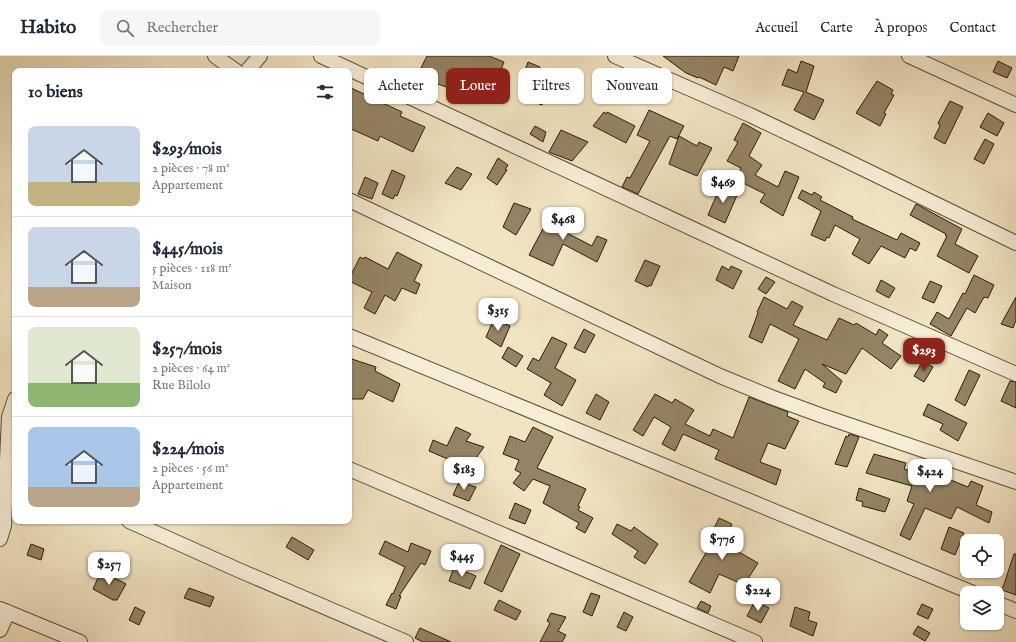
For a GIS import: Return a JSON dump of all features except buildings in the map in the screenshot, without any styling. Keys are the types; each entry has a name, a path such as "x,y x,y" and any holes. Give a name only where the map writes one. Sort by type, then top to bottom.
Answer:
{"street":[{"path":"215,56 232,68"},
{"path":"250,68 260,56"},
{"path":"321,56 347,68"},
{"path":"615,56 750,115 1016,243"},
{"path":"909,56 1016,105"},
{"path":"352,70 833,294 1016,374"},
{"path":"352,201 728,379 813,412 1016,482"},
{"path":"352,337 960,588"},
{"path":"0,539 4,526 11,467 9,416 12,408"},
{"path":"352,470 755,642"},
{"path":"136,524 406,642"},
{"path":"1004,606 1016,611"},
{"path":"0,630 4,611 78,642"}]}
